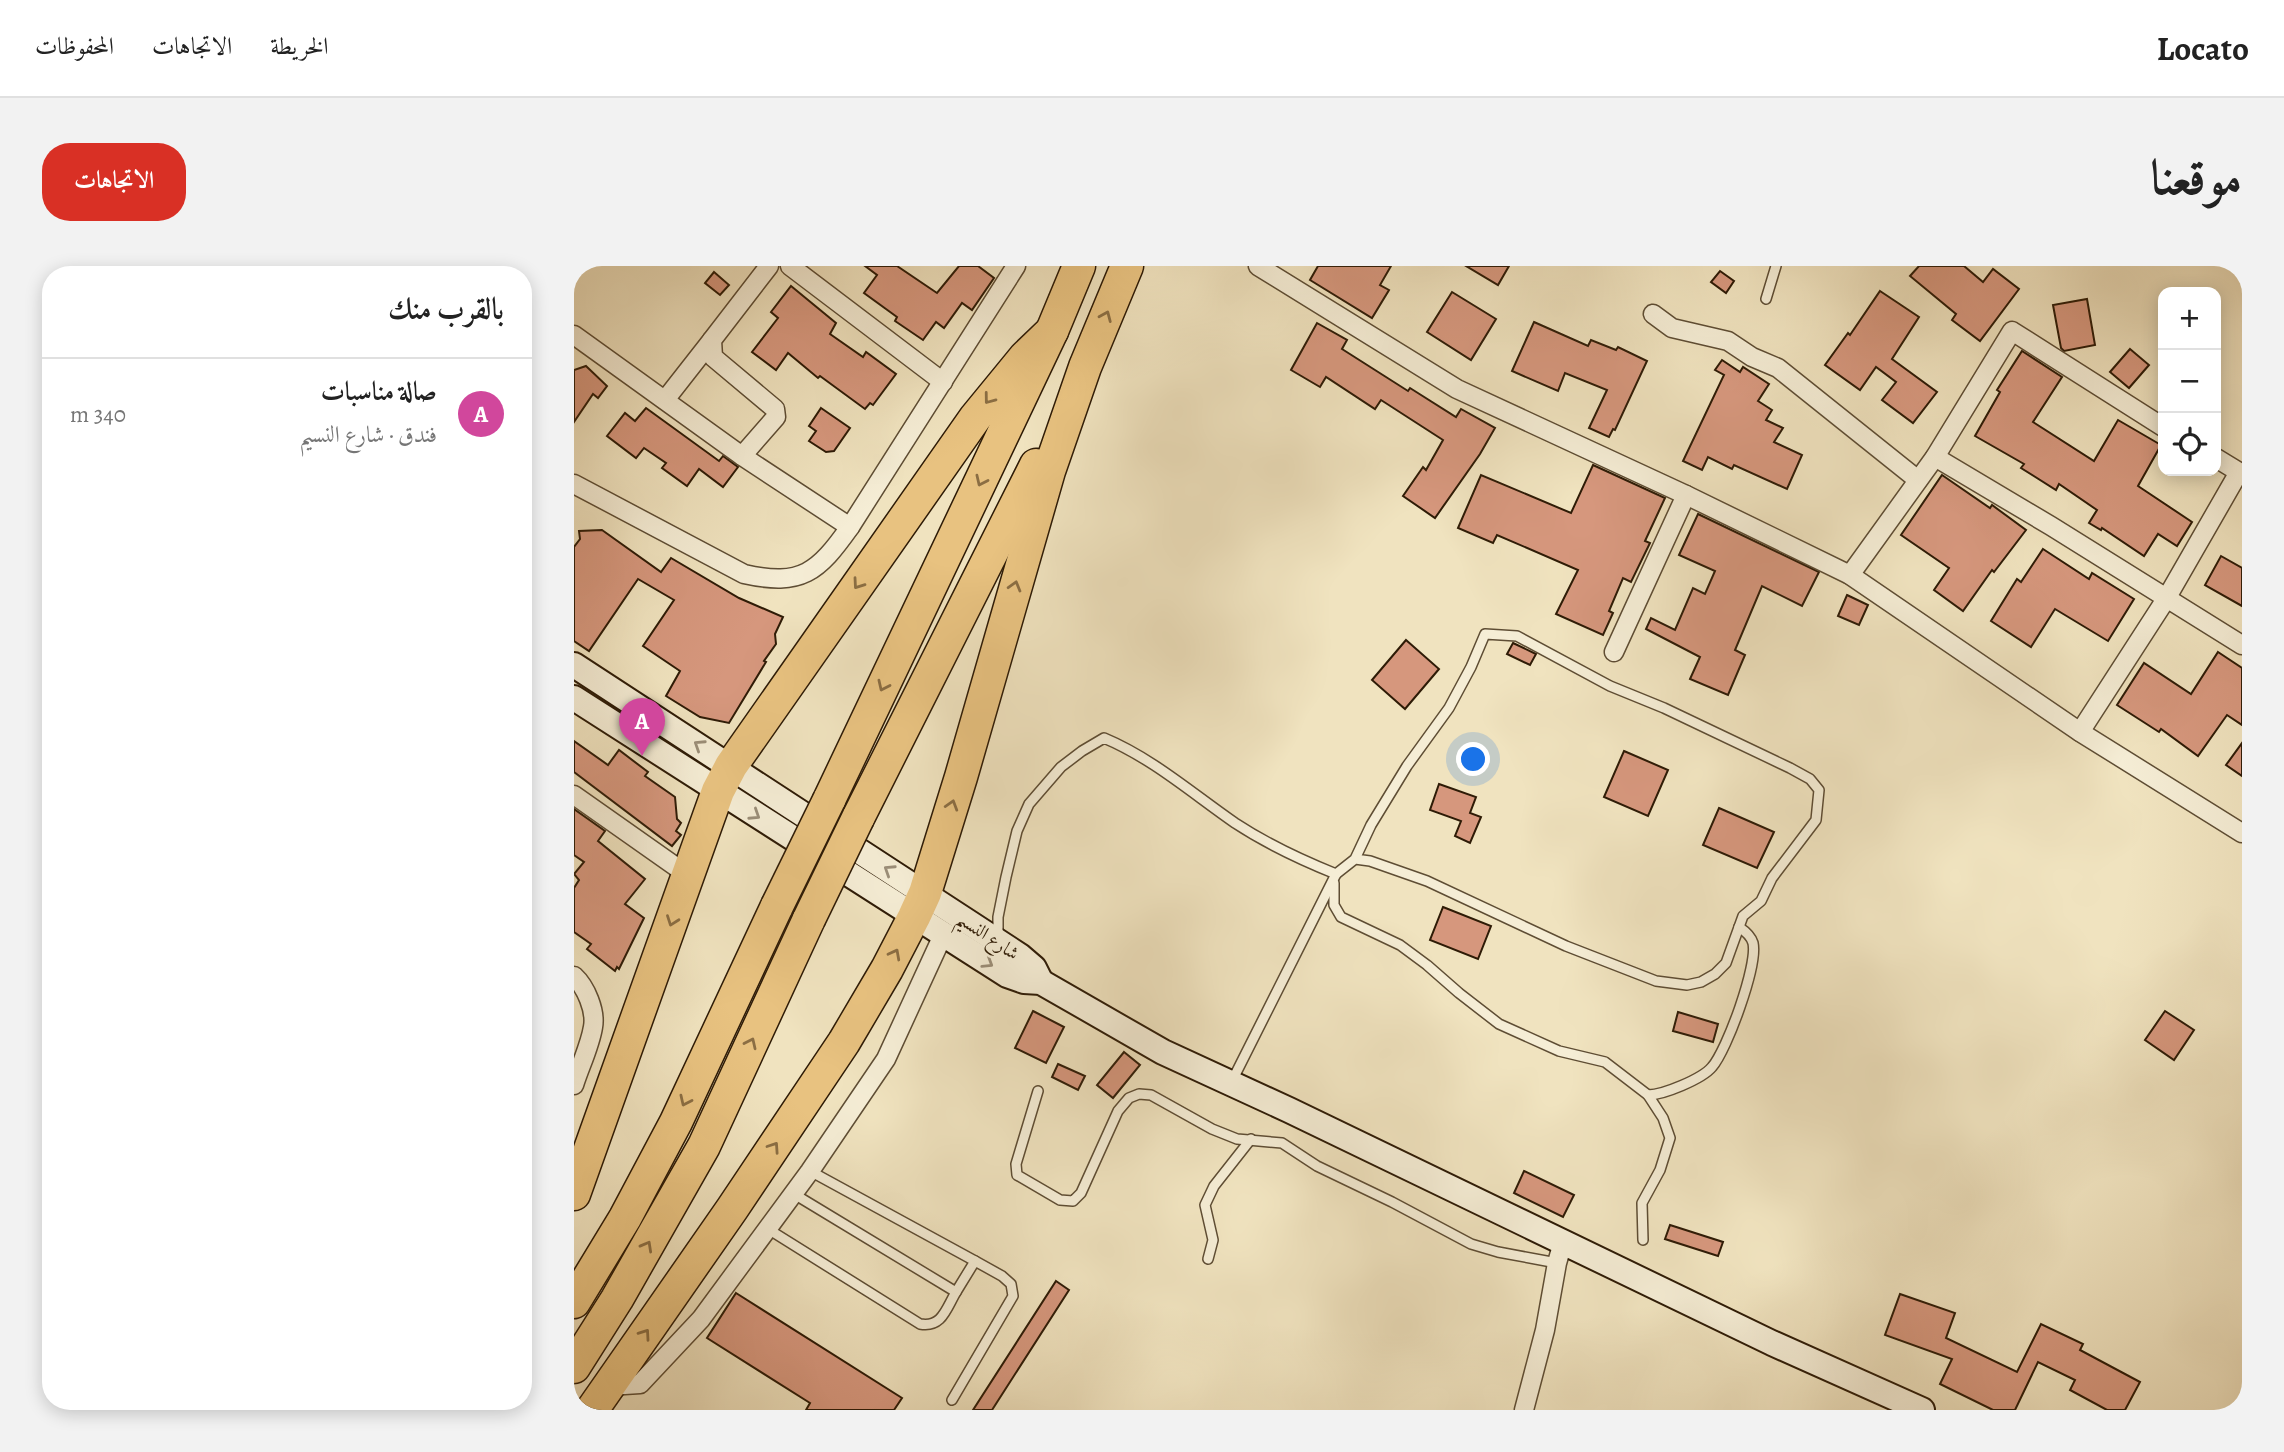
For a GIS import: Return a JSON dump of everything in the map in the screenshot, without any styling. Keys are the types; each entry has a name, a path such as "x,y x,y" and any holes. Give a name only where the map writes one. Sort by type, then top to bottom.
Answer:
{"highway":[{"path":"574,1303 625,1218 676,1122 1052,331 1079,266"},
{"path":"600,1398 844,1042 887,968 919,905 961,777 1049,471 1085,367 1127,266"},
{"path":"574,1194 724,778 975,418 1025,357 1052,331"},
{"path":"574,1367 617,1299 704,1146 858,818 1085,367"}],"street":[{"path":"665,400 769,266"},
{"path":"790,266 943,382"},
{"path":"1258,266 1457,389 1686,495 1850,575 2080,732 2242,833"},
{"path":"574,484 744,574 770,580 790,579 808,573 835,548 850,527 943,382 1010,269"},
{"path":"1653,314 1672,328 1728,341 1752,357 1778,368 1919,480"},
{"path":"1850,575 1935,457 2012,331 2158,424"},
{"path":"574,335 742,456 850,527"},
{"path":"712,340 713,357 775,409 776,416 742,456"},
{"path":"1935,457 2242,645"},
{"path":"2080,732 2166,599 2239,472 2221,461"},
{"path":"1614,652 1686,495"},
{"name":"شارع النسيم","path":"574,665 724,778 919,905 998,942 1020,956 1034,968 1041,982 1024,981 1007,975 943,935 919,905"},
{"name":"شارع النسيم","path":"574,698 724,778"},
{"path":"574,795 689,876"},
{"path":"600,1398 640,1384 701,1319 794,1194 886,1059 943,935"},
{"path":"574,976 590,1001 594,1025 574,1085"},
{"path":"1041,982 1163,1052 1231,1083 1560,1252 1922,1410"},
{"path":"1524,1410 1545,1330 1560,1252"}],"lane":[{"path":"1766,299 1776,266"},
{"path":"1231,1083 1336,874 1355,859 1371,825 1449,708 1485,634 1517,636 1610,687 1687,718 1790,768 1810,779 1819,790 1816,820 1772,878 1761,901 1743,916 1726,962 1715,974 1701,982 1687,985 1656,981 1555,941 1427,881 1370,861 1355,859"},
{"path":"998,942 998,916 1006,877 1017,831 1029,804 1061,767 1104,738 1125,747 1266,841 1296,858 1336,874"},
{"path":"1336,874 1334,905 1341,917 1400,945 1499,1024 1559,1051 1605,1062 1648,1095 1663,1118 1670,1138 1660,1170 1642,1203 1643,1240"},
{"path":"1648,1095 1661,1094 1710,1069 1723,1051 1751,969 1754,944 1748,933 1740,927"},
{"path":"1038,1091 1016,1164 1017,1175 1060,1200 1073,1201 1081,1193 1118,1111 1129,1098 1139,1094 1151,1095 1212,1129 1237,1139 1282,1143 1317,1166 1472,1244 1498,1252 1560,1252"},
{"path":"1208,1259 1213,1240 1205,1205 1214,1186 1251,1139"},
{"path":"810,1171 1002,1276 1011,1284 1013,1296 952,1400"},
{"path":"794,1194 956,1292"},
{"path":"768,1229 919,1324 930,1326 940,1321 975,1261"}],"building":[{"path":"865,266 897,266 937,293 959,266 978,266 994,278 972,310 962,303 944,328 936,322 923,340 895,321 897,317 864,293 877,275"},
{"path":"1318,266 1391,266 1380,285 1389,290 1372,318 1310,280"},
{"path":"1466,266 1509,266 1498,285"},
{"path":"1919,266 1964,266 1983,282 1993,269 2019,289 1980,341 1952,320 1956,314 1910,276"},
{"path":"1720,271 1734,281 1726,293 1711,282"},
{"path":"714,272 729,285 720,295 705,283"},
{"path":"791,286 836,323 830,334 863,357 866,352 896,374 873,405 870,403 865,409 820,376 818,378 788,353 776,370 752,352 778,318 771,312"},
{"path":"1880,291 1919,317 1892,359 1937,392 1913,423 1882,400 1896,382 1876,367 1860,390 1825,365 1848,333 1850,335"},
{"path":"1452,292 1496,319 1471,360 1427,332"},
{"path":"2087,299 2095,345 2064,351 2061,348 2053,305"},
{"path":"1534,322 1588,346 1591,340 1616,350 1618,347 1647,361 1615,430 1613,429 1609,437 1589,428 1607,390 1565,373 1558,391 1512,371"},
{"path":"1317,323 1347,340 1342,349 1408,391 1410,388 1456,417 1461,409 1495,428 1435,518 1403,496 1423,467 1426,470 1443,440 1381,400 1375,409 1326,377 1320,387 1291,370"},
{"path":"2130,349 2149,365 2129,388 2110,372"},
{"path":"2022,351 2062,377 2033,422 2094,461 2118,420 2158,443 2158,450 2138,486 2192,522 2177,546 2158,534 2144,556 2102,528 2101,530 2089,523 2097,510 2059,484 2056,490 2021,468 2024,464 1975,436 2000,392 1997,390"},
{"path":"1722,360 1740,372 1743,367 1769,384 1758,401 1772,410 1766,420 1783,428 1774,442 1802,455 1787,489 1734,465 1732,469 1708,457 1702,470 1683,461 1724,375 1715,370"},
{"path":"586,366 607,386 598,398 593,394 574,422 574,370"},
{"path":"646,408 719,461 723,456 738,467 723,487 699,469 687,486 662,468 666,463 644,448 636,458 607,436 625,413 635,421"},
{"path":"821,408 850,428 834,451 826,452 809,441 816,431 809,426"},
{"path":"1593,465 1665,498 1645,541 1650,543 1631,582 1623,578 1609,611 1613,613 1603,635 1556,614 1578,570 1497,535 1493,543 1458,528 1481,475 1571,513"},
{"path":"1942,475 1990,508 1992,505 2026,530 1994,572 1992,570 1963,611 1934,590 1949,568 1901,535"},
{"path":"1698,514 1819,572 1802,606 1762,586 1735,650 1745,655 1728,695 1690,679 1700,657 1646,629 1651,618 1675,630 1693,588 1705,594 1715,571 1679,555"},
{"path":"602,530 661,572 671,558 739,598 783,617 775,634 776,644 729,723 700,717 666,696 680,671 643,646 674,600 638,579 589,651 574,641 574,547 580,539 579,531"},
{"path":"2043,549 2089,579 2092,573 2134,599 2108,641 2055,609 2031,647 1991,621 2017,579 2021,582"},
{"path":"2221,556 2242,568 2242,606 2205,585"},
{"path":"1847,595 1868,605 1859,625 1838,616"},
{"path":"1406,640 1439,669 1405,709 1372,680"},
{"path":"1513,643 1536,654 1530,665 1507,654"},
{"path":"2218,652 2242,668 2242,725 2227,715 2198,756 2161,729 2159,732 2117,705 2144,663 2191,694"},
{"path":"574,741 608,765 619,750 648,772 645,776 675,797 677,819 681,823 676,831 681,835 672,846 574,772"},
{"path":"2242,743 2242,776 2226,765"},
{"path":"1624,751 1668,770 1648,816 1604,797"},
{"path":"1439,784 1476,797 1470,813 1481,817 1470,843 1455,836 1461,821 1430,810"},
{"path":"1719,808 1774,832 1757,868 1703,845"},
{"path":"574,809 605,831 598,841 645,879 625,904 644,918 619,969 617,967 615,971 587,949 591,944 574,932 574,888 579,880 574,874 584,862 574,855"},
{"path":"1443,907 1491,926 1478,959 1430,940"},
{"path":"1033,1011 1064,1027 1046,1063 1015,1048"},
{"path":"2165,1011 2194,1030 2174,1060 2145,1040"},
{"path":"1678,1012 1718,1024 1713,1042 1673,1031"},
{"path":"1124,1052 1140,1065 1113,1098 1097,1085"},
{"path":"1058,1064 1085,1076 1078,1090 1052,1077"},
{"path":"1524,1171 1574,1195 1563,1217 1514,1193"},
{"path":"1670,1225 1723,1242 1718,1256 1665,1239"},
{"path":"1056,1281 1069,1290 992,1410 973,1410"},
{"path":"736,1293 902,1398 894,1410 806,1410 810,1403 707,1338"},
{"path":"1900,1294 1955,1313 1946,1338 2017,1372 2041,1324 2083,1344 2080,1350 2140,1382 2125,1410 2107,1410 2070,1390 2075,1380 2038,1362 2015,1410 1993,1410 1940,1384 1952,1359 1885,1335"}],"place":[{"name":"صالة مناسبات","path":"642,756"}]}
